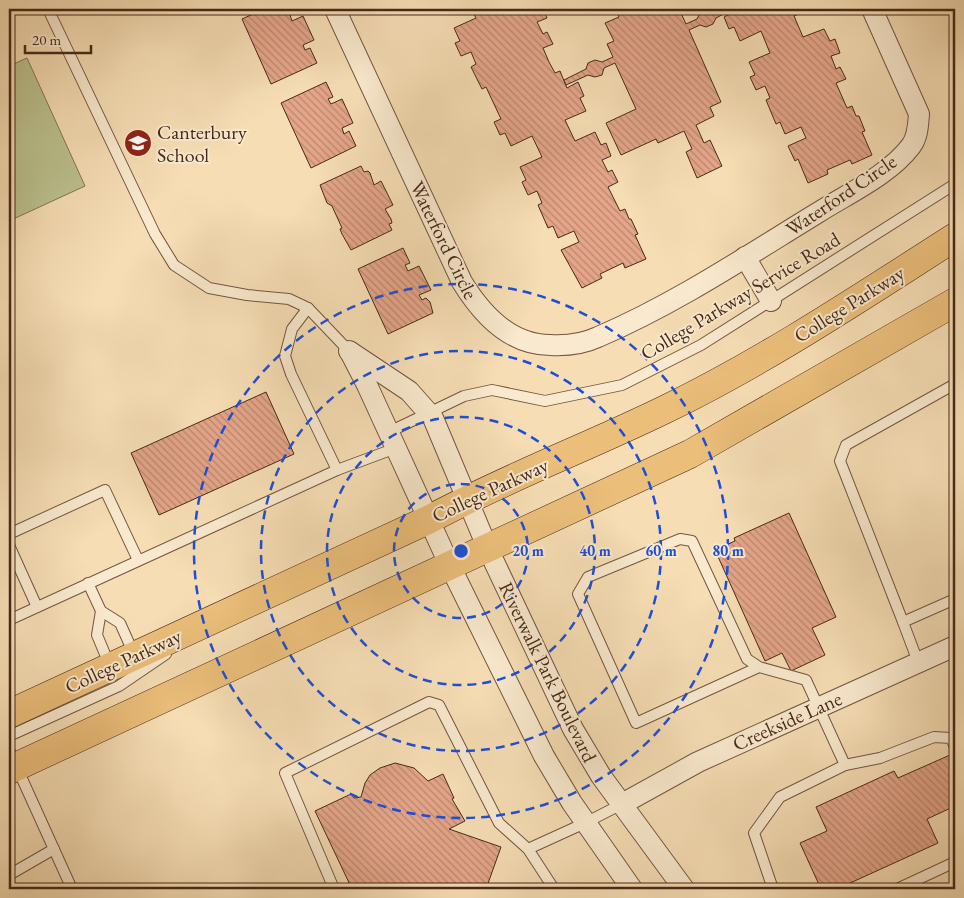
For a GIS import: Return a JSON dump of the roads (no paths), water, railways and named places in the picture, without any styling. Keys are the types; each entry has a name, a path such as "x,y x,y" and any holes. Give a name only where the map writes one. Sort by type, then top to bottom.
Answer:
{"main road":[{"name":"College Parkway","path":"9,714 430,519 468,498 666,409 743,368 955,237"},
{"path":"11,762 488,549 690,454 955,302"}],"street":[{"name":"Waterford Circle","path":"335,9 462,282 476,306 495,324 518,337 548,345 574,345 597,338 642,316 745,257 872,179 894,163 911,145 918,128 919,114 872,9"},
{"path":"745,257 771,301"},
{"name":"Riverwalk Park Boulevard","path":"349,351 410,391 433,418 488,549 573,729 586,753 684,889"},
{"name":"Riverwalk Park Boulevard","path":"349,351 393,440 450,566 544,756 585,823 632,889"},
{"name":"Creekside Lane","path":"622,804 698,762 955,646"}],"lane":[{"path":"48,9 155,234 174,265 209,288 246,295 289,299 308,308 349,351"},
{"name":"College Parkway Service Road","path":"9,620 336,470 393,440 428,412 464,396 492,390 546,400 622,385 701,345 955,184"},
{"path":"308,308 292,329 286,344 285,356 291,374 336,470"},
{"path":"918,662 840,461 846,445 955,384"},
{"path":"9,534 105,490 138,560"},
{"path":"759,667 636,722 578,594 588,577 680,539 692,542 747,659 759,667 806,680 845,765"},
{"path":"9,545 37,607"},
{"path":"88,583 101,611 120,623 134,655"},
{"path":"903,622 955,599"},
{"path":"101,611 97,635 110,666"},
{"path":"9,736 118,686 227,613"},
{"path":"334,889 285,773 429,702 440,705 499,823 528,849 554,889"},
{"path":"773,889 754,833 780,797 845,765 880,758 934,738 951,738 955,746"},
{"path":"11,762 72,889"},
{"path":"528,849 622,804"},
{"path":"9,875 54,849"},
{"path":"897,889 955,862"}],"place":[{"name":"Canterbury School","path":"138,143"}]}
